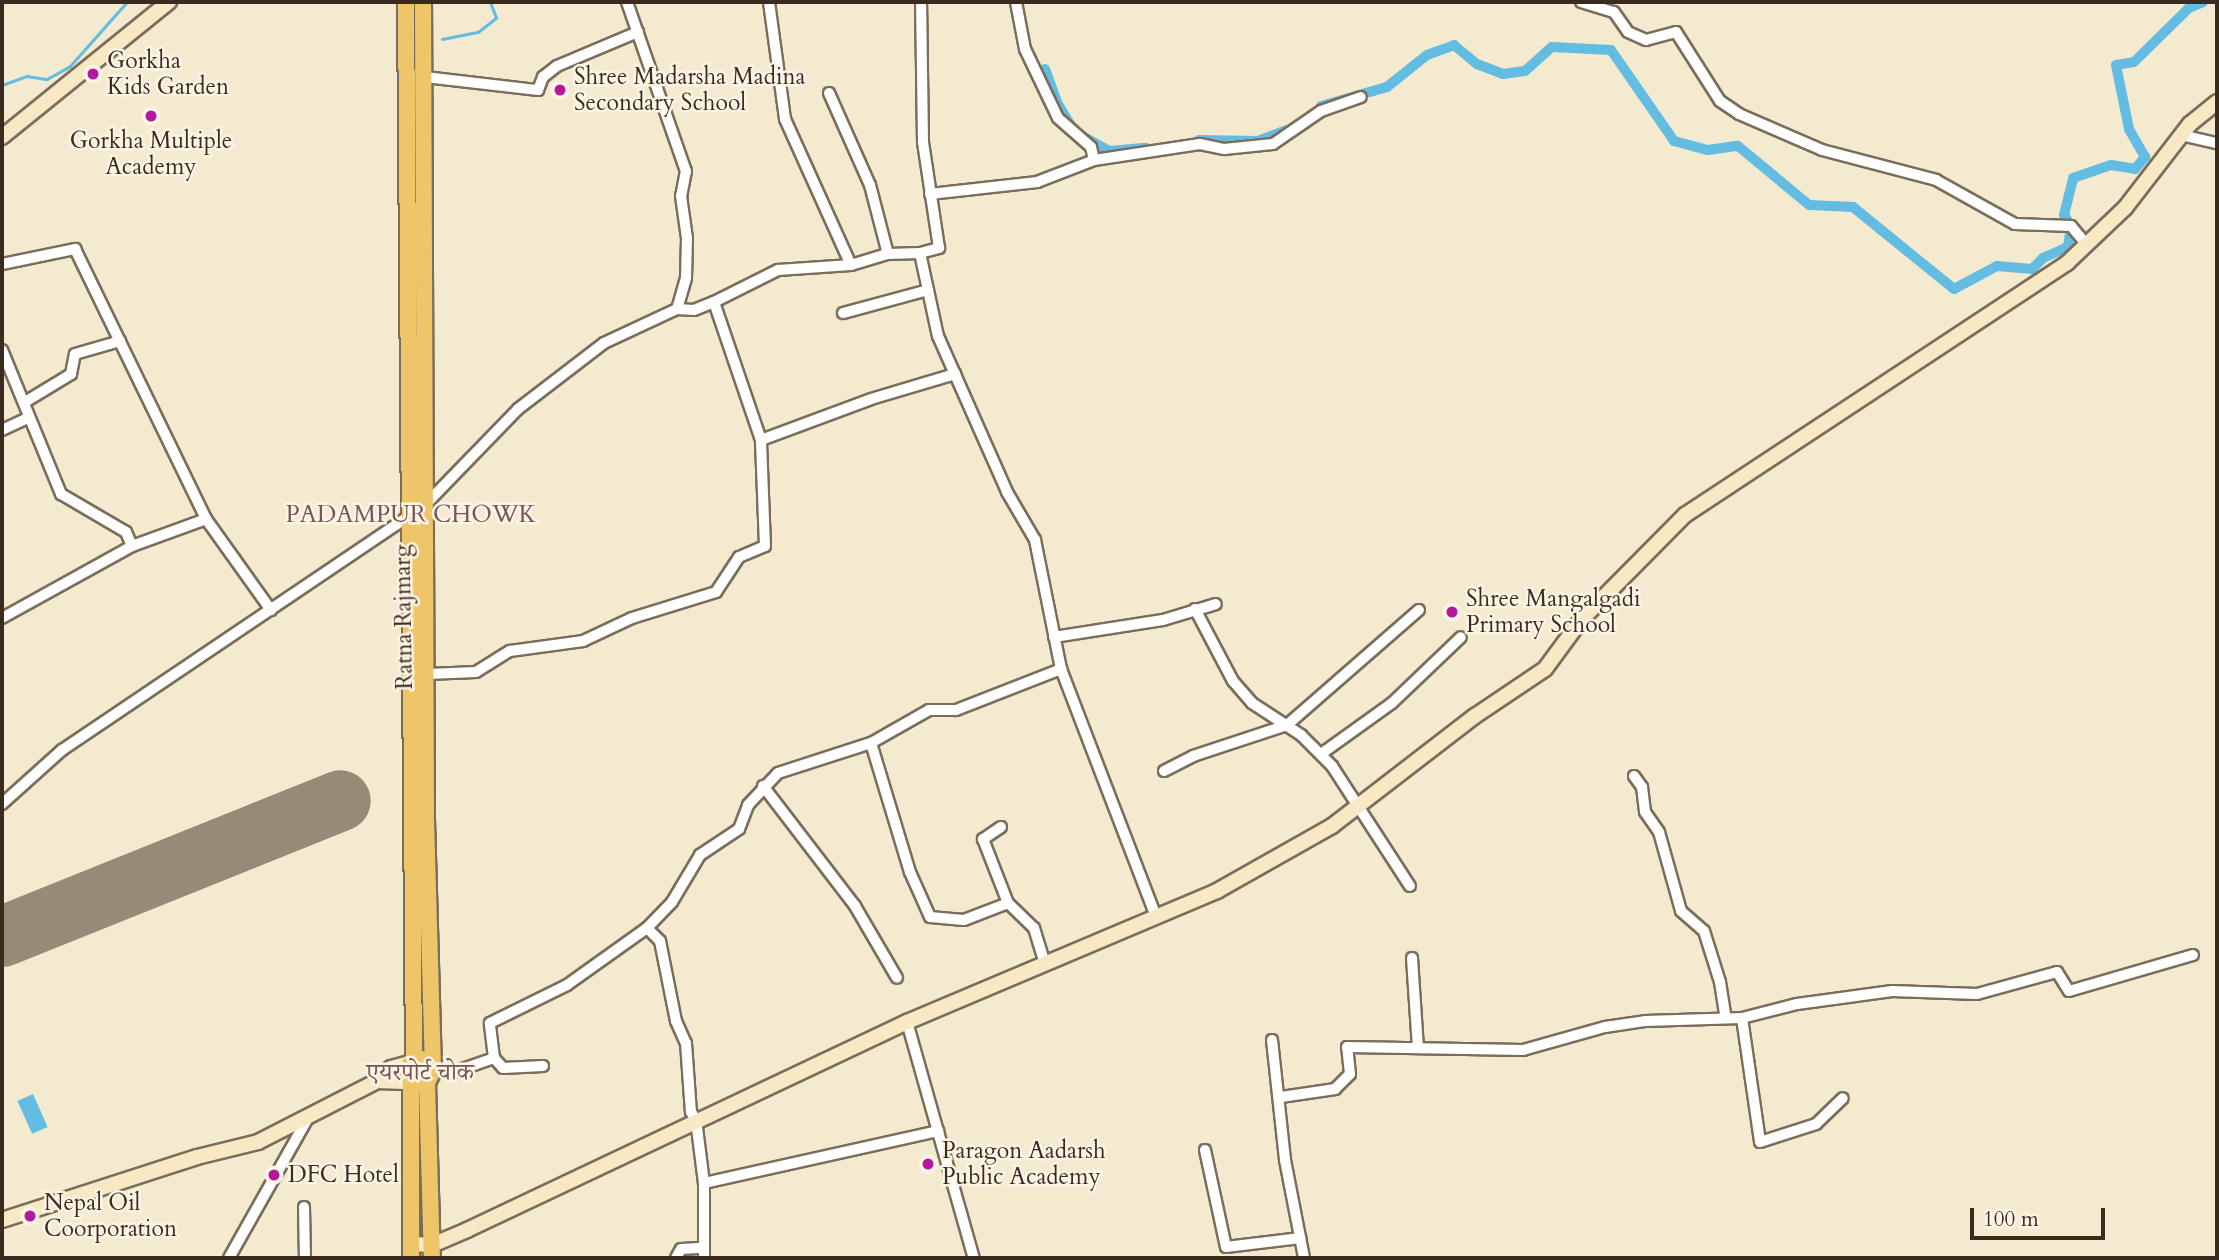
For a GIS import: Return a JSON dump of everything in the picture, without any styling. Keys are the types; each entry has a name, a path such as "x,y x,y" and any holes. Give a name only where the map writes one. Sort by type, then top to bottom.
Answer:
{"main road":[{"name":"Ratna Rajmarg","path":"406,2 411,515 421,1070 432,1251"},
{"name":"Ratna Rajmarg","path":"411,1251 421,1070 428,674 424,2"}],"street":[{"path":"2,137 169,2"},
{"path":"627,2 685,171 681,196 687,237 686,278 677,309"},
{"path":"769,2 785,119 851,265"},
{"path":"2,804 62,750 425,505 518,409 584,355 677,309 694,310 778,270 851,265 888,254 920,253 939,248 921,108 921,2"},
{"path":"1016,2 1025,49 1059,118 1091,147 1094,160"},
{"path":"1581,2 1614,12 1628,32 1646,40 1676,32 1720,101 1739,114 1822,150 1936,180 2015,224 2071,226 2087,245"},
{"path":"425,78 538,90 543,77 557,66 638,32"},
{"path":"829,93 870,185 888,254"},
{"path":"930,194 1037,182 1094,160 1200,144 1224,149 1273,144 1321,111 1361,97"},
{"path":"411,1251 432,1251 696,1120 907,1022 1217,891 1359,805 1475,716 1545,669 1581,620 1685,515 1755,465 1840,417 2067,263 2125,208 2181,135 2217,102"},
{"path":"2181,135 2217,143"},
{"path":"2,264 75,249 206,519 271,610"},
{"path":"920,253 938,336 1007,492 1035,540 1061,669 1156,916"},
{"path":"843,313 928,290"},
{"path":"428,674 475,672 510,651 583,640 632,618 716,592 739,557 765,546 761,440 714,302"},
{"path":"25,402 71,374 75,354 120,341"},
{"path":"2,350 61,494 126,531 132,545"},
{"path":"761,440 871,399 955,374"},
{"path":"2,430 28,418"},
{"path":"2,618 132,545 206,519"},
{"path":"1054,637 1163,620 1216,604"},
{"path":"1195,609 1233,681 1252,703 1287,725 1321,754 1359,805 1376,839 1410,886"},
{"path":"1164,771 1193,756 1287,725 1419,610"},
{"path":"1321,754 1392,703 1461,637"},
{"path":"543,1066 503,1068 494,1058 490,1023 567,985 647,929 673,902 700,855 739,829 748,805 763,786 794,765 837,757 871,743 929,710 956,710 1061,669"},
{"path":"871,743 911,872 930,917 964,920 1008,903"},
{"path":"1634,776 1642,787 1645,813 1659,832 1681,911 1704,930 1720,982 1725,1015"},
{"path":"763,786 855,906 897,978"},
{"path":"1001,827 983,839 1008,903 1034,928 1045,964"},
{"path":"647,929 660,941 676,1021 686,1042 691,1112 696,1120 704,1183 703,1253 681,1249 676,1258"},
{"path":"1281,1097 1335,1089 1350,1074 1347,1046 1523,1051 1605,1027 1725,1015 1742,1018 1797,1004 1892,991 1977,994 2057,972 2069,991 2193,955"},
{"path":"1412,958 1419,1048"},
{"path":"1742,1018 1760,1142 1816,1124 1843,1098"},
{"path":"907,1022 974,1258"},
{"path":"1272,1040 1281,1097 1285,1160 1304,1258"},
{"path":"2,1220 197,1157 258,1142 377,1080 421,1070 451,1073 494,1058"},
{"path":"229,1258 309,1116"},
{"path":"704,1183 938,1131"},
{"path":"1205,1150 1226,1247 1300,1238"},
{"path":"304,1206 305,1258"}],"water":[{"path":"33,1094 48,1127 32,1134 17,1101"}],"waterway":[{"path":"2,85 27,76 47,79 70,66 127,2"},
{"path":"442,39 478,32 496,18 490,2"},
{"path":"1321,106 1387,87 1427,55 1454,45 1477,64 1503,74 1525,71 1552,47 1611,50 1674,141 1708,150 1738,146 1809,205 1853,207 1954,289 1997,266 2032,269 2043,258 2068,247 2071,226 2064,215 2073,178 2111,165 2135,169 2145,157 2129,129 2116,65 2134,62 2189,8 2203,2"},
{"path":"1045,69 1058,104 1075,132 1109,151 1146,148"},
{"path":"1199,140 1258,141 1286,130"}],"runway":[{"path":"2,936 340,800"}],"place":[{"name":"Gorkha Kids Garden","path":"93,74"},
{"name":"Shree Madarsha Madina Secondary School","path":"560,90"},
{"name":"Gorkha Multiple Academy","path":"151,116"},
{"name":"Shree Mangalgadi Primary School","path":"1452,612"},
{"name":"Paragon Aadarsh Public Academy","path":"928,1164"},
{"name":"DFC Hotel","path":"274,1175"},
{"name":"Nepal Oil Coorporation","path":"30,1216"}],"district":[{"name":"PADAMPUR CHOWK","path":"411,515"},
{"name":"एयरपोर्ट चोक","path":"420,1073"}]}
